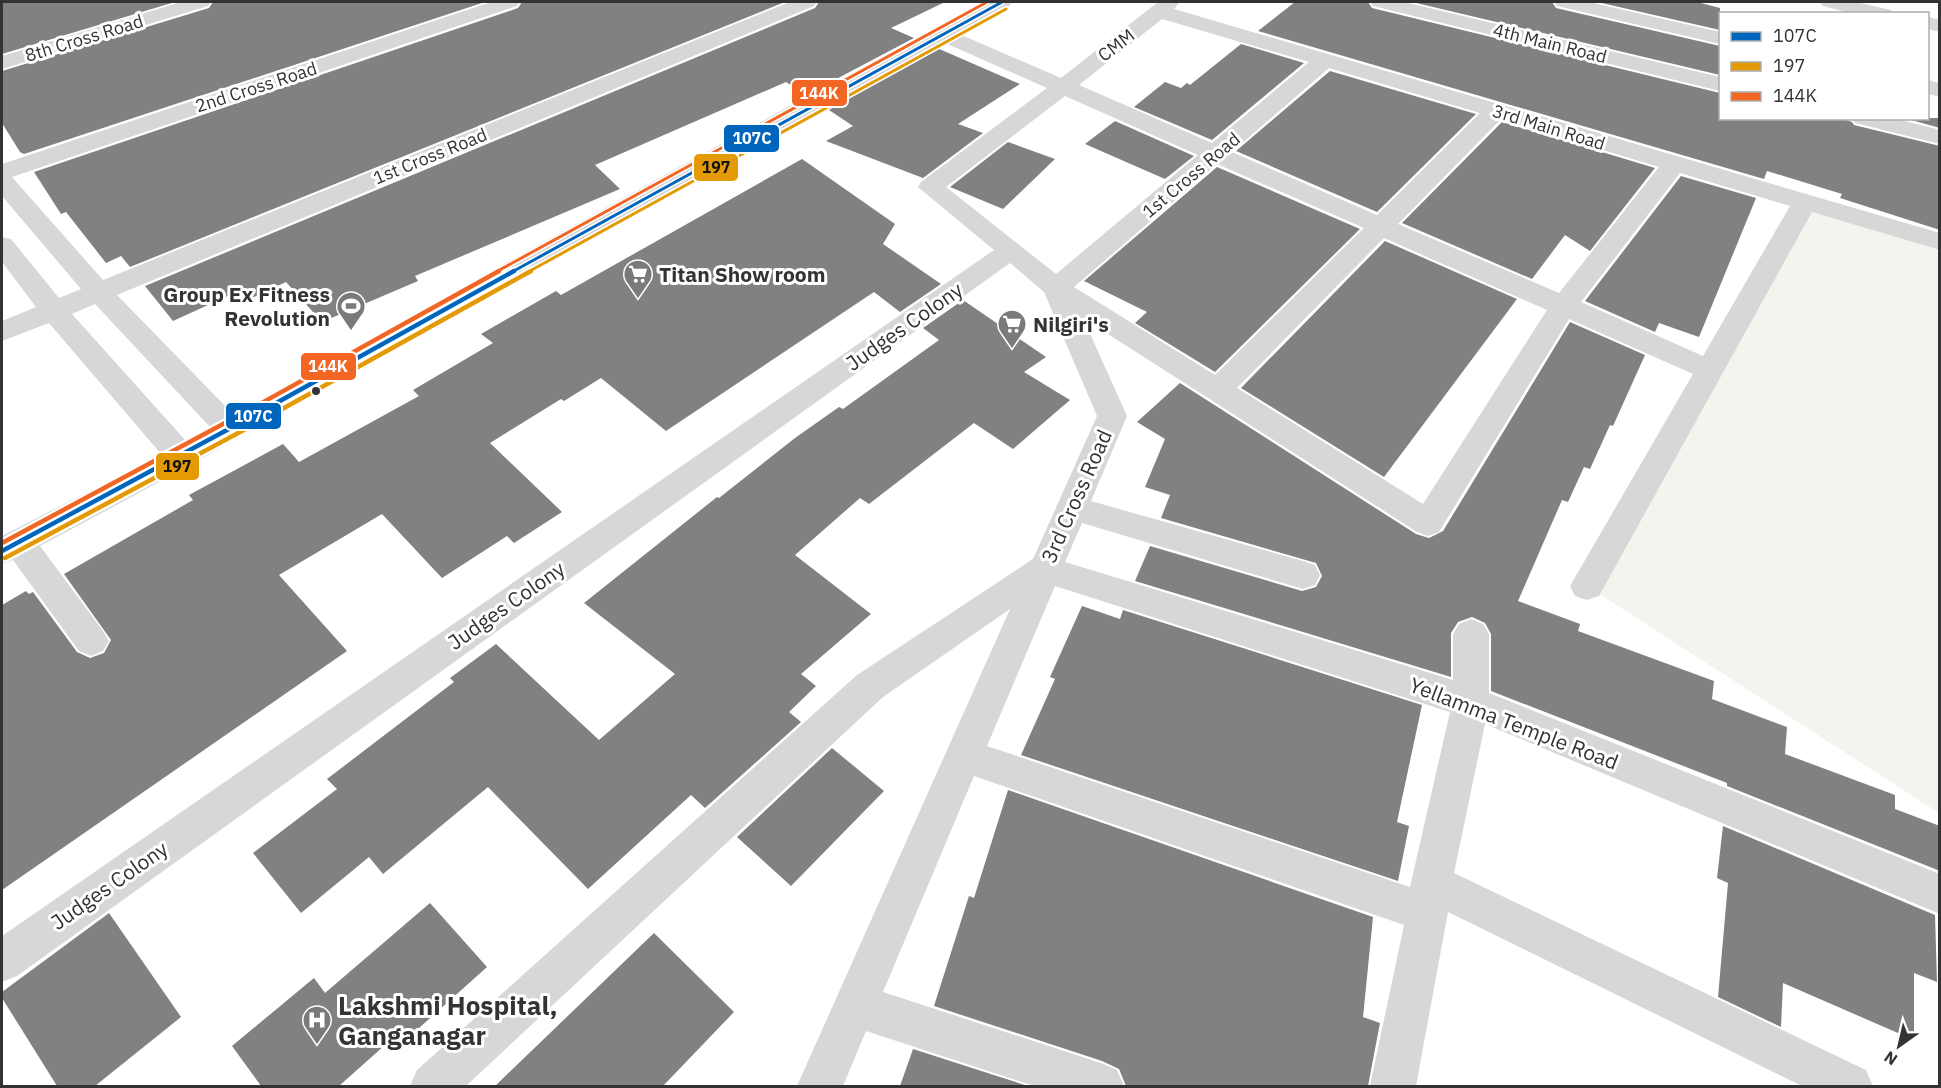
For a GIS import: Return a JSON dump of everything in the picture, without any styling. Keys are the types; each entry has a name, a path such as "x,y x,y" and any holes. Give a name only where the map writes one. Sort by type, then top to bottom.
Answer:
{"street":[{"name":"8th Cross Road","path":"2,63 201,2"},
{"path":"445,2 463,18"},
{"name":"2nd Cross Road","path":"2,172 510,2"},
{"name":"1st Cross Road","path":"2,332 807,2"},
{"path":"91,641 10,547 182,457 805,107 1002,2"},
{"name":"4th Main Road","path":"1380,2 1719,84"},
{"path":"1564,2 1719,38"},
{"path":"1830,2 1875,12"},
{"name":"3rd Main Road","path":"1164,6 1325,60 1940,242"},
{"name":"CMM","path":"1063,87 1164,6"},
{"path":"942,34 1710,370"},
{"name":"1st Cross Road","path":"1056,288 1325,60"},
{"name":"3rd Cross Road","path":"820,1086 1043,569 1074,508 1112,416 1056,288 930,187 1063,87"},
{"path":"1216,391 1496,111"},
{"path":"1871,120 1940,137"},
{"path":"1056,288 1428,523 1564,305 1674,164"},
{"path":"2,181 98,291 230,430"},
{"path":"1587,586 1805,202"},
{"path":"2,245 53,310 182,457"},
{"name":"Judges Colony","path":"2,961 1011,250"},
{"path":"1074,508 1303,575"},
{"path":"433,1086 870,686 1043,569"},
{"name":"Yellamma Temple Road","path":"1043,569 1471,702 1940,894"},
{"path":"1393,1086 1429,898 1471,702 1471,634"},
{"path":"964,755 1429,898 1850,1086"},
{"path":"855,1005 1101,1086"}],"shaded area":[{"path":"1812,210 1939,250 1939,813 1587,586"}],"building":[{"path":"2,2 175,2 2,54"},
{"path":"213,2 485,2 24,154 20,152 2,123 2,71 209,8"},
{"path":"522,2 785,2 130,267 121,256 106,263 66,212 61,214 34,172 518,8"},
{"path":"819,2 945,2 891,28 914,38 806,95 786,82 595,165 620,189 415,276 418,281 322,322 286,282 252,298 243,289 173,321 145,286 815,8"},
{"path":"1295,2 1368,2 1372,8 1719,93 1719,120 1846,120 1854,125 1940,146 1940,230 1840,198 1842,194 1767,171 1764,179 1258,31"},
{"path":"1412,2 1552,2 1556,8 1719,46 1719,75"},
{"path":"1597,2 1697,2 1720,8 1719,30"},
{"path":"1241,44 1304,63 1212,140 1134,107 1165,82 1181,88 1187,83 1190,85"},
{"path":"937,48 1020,84 958,124 983,133 923,178 826,141 853,126 826,108"},
{"path":"1330,71 1476,114 1377,212 1236,151"},
{"path":"1940,118 1940,128 1911,120"},
{"path":"1115,121 1194,156 1165,179 1085,144"},
{"path":"1502,122 1655,168 1590,251 1565,235 1532,279 1402,223"},
{"path":"1008,142 1055,159 1003,209 950,187"},
{"path":"802,159 895,224 883,244 941,284 900,312 874,292 666,431 601,378 564,401 561,399 490,443 562,512 514,543 507,536 442,578 382,514 279,575 347,651 2,890 2,605 26,591 29,594 33,592 77,652 90,658 104,653 111,640 64,574 193,500 189,495 283,444 299,462 419,396 413,390 493,343 481,334 556,291 561,295"},
{"path":"1217,167 1360,229 1215,372 1135,323 1147,312 1084,281"},
{"path":"1681,176 1756,198 1699,337 1659,323 1655,332 1585,301"},
{"path":"1385,241 1517,299 1384,477 1241,388"},
{"path":"963,300 1046,357 1024,372 1070,400 1013,449 974,423 869,504 860,498 795,555 871,614 801,674 816,686 789,712 801,722 705,808 691,795 588,889 488,787 383,874 369,857 301,913 253,853 337,789 327,779 454,682 450,678 496,644 599,740 675,674 584,603 795,438 839,407 843,409 939,340 923,328"},
{"path":"1570,322 1645,355 1613,426 1610,425 1590,469 1584,467 1568,502 1562,500 1518,601 1580,624 1578,631 1714,681 1712,699 1787,727 1785,754 1895,795 1895,809 1940,826 1940,871 1727,786 1727,783 1491,691 1491,634 1485,623 1472,617 1458,622 1451,633 1451,677 1135,581 1150,546 1302,591 1316,587 1322,576 1316,563 1161,518 1170,495 1145,487 1165,439 1137,422 1180,383 1416,534 1429,538 1443,531"},
{"path":"1082,606 1120,619 1123,610 1422,705 1397,822 1409,826 1398,881 1021,755 1055,679 1050,677"},
{"path":"832,748 884,791 791,886 737,837"},
{"path":"1008,790 1373,917 1363,1017 1380,1023 1368,1086 1126,1086 1119,1069 1102,1061 934,1006 969,896 974,898"},
{"path":"1723,826 1935,915 1937,982 1914,973 1914,1040 1783,983 1781,1027 1718,997 1728,883 1717,878"},
{"path":"430,903 487,967 409,1037 403,1029 339,1086 261,1086 232,1046 314,978 325,993"},
{"path":"109,913 181,1017 95,1086 57,1086 2,998 2,992"},
{"path":"654,933 734,1012 663,1086 495,1086"},
{"path":"913,1049 1028,1086 900,1086"}],"transit line":[{"name":"144K","path":"2,543 249,410 740,136 987,2"},
{"name":"107C","path":"2,551 253,416 1002,2"},
{"name":"197","path":"5,558 257,423 1006,9"}],"place":[{"name":"Titan Show room","path":"638,300"},
{"name":"Group Ex Fitness Revolution","path":"351,332"},
{"name":"Nilgiri's","path":"1012,350"},
{"name":"Lakshmi Hospital, Ganganagar","path":"317,1046"}]}
